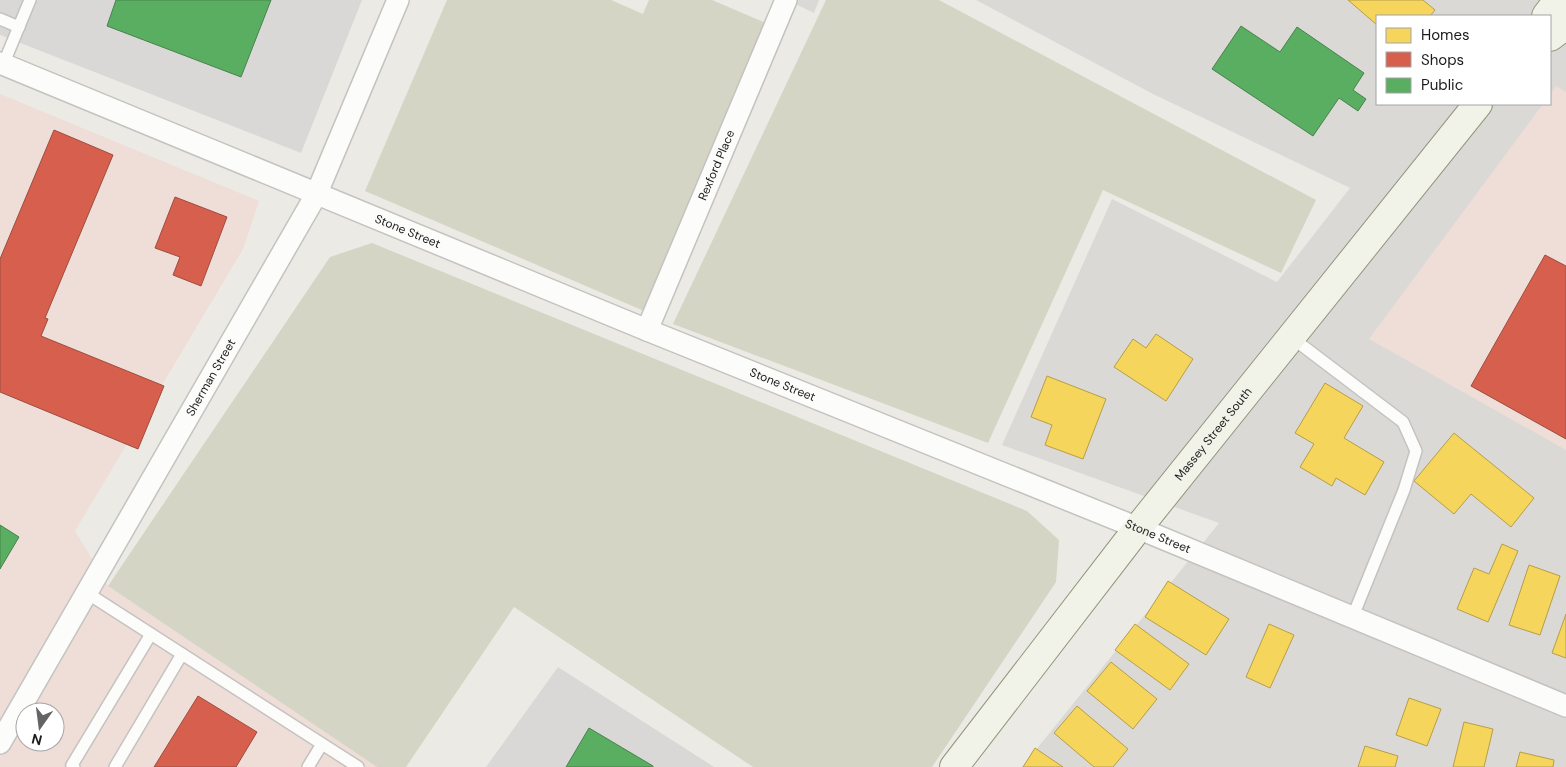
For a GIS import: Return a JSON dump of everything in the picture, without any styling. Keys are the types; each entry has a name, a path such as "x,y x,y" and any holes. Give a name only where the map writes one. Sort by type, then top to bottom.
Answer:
{"main road":[{"path":"1547,15 1558,0"},
{"path":"1551,36 1566,25"},
{"name":"Massey Street South","path":"954,767 1138,528 1477,105"}],"street":[{"name":"Sherman Street","path":"0,743 316,195 398,0"},
{"name":"Rexford Place","path":"646,330 786,0"},
{"name":"Stone Street","path":"1,64 646,330 1353,616 1566,706"}],"lane":[{"path":"1,64 30,0"},
{"path":"0,19 19,27"},
{"path":"1292,337 1403,422 1416,451 1404,490 1353,616"},
{"path":"87,592 358,767"},
{"path":"74,767 72,765 151,634"},
{"path":"115,767 182,654"},
{"path":"308,767 322,744"}],"shaded area":[{"path":"0,0 362,0 301,153 0,35"},
{"path":"447,0 611,0 643,14 649,0 712,0 768,24 644,311 365,191"},
{"path":"787,0 819,0 814,13"},
{"path":"826,0 939,0 1316,200 1281,273 1103,190 988,443 673,324"},
{"path":"976,0 1566,0 1566,767 1022,767 1219,523 1002,445 1112,199 1277,282 1350,188 1153,94"},
{"path":"1556,86 1566,92 1566,450 1369,339 1542,105 1551,105 1551,94"},
{"path":"0,94 259,201 243,249 75,531 108,586 377,767 0,767"},
{"path":"372,243 1027,511 1059,540 1056,582 932,767 753,767 514,607 406,767 377,767 108,586 330,257"},
{"path":"558,667 714,767 486,767"}],"building: Homes":[{"path":"1348,0 1423,0 1435,10 1431,15 1376,15 1376,24"},
{"path":"1156,334 1193,359 1166,401 1114,367 1133,339 1146,348"},
{"path":"1047,376 1106,399 1083,459 1045,445 1052,425 1031,417"},
{"path":"1325,383 1363,406 1344,438 1384,462 1365,495 1336,478 1332,486 1300,467 1314,444 1295,433"},
{"path":"1454,433 1534,498 1511,527 1471,494 1454,514 1414,481"},
{"path":"1502,544 1518,551 1488,622 1457,609 1474,568 1489,574"},
{"path":"1529,565 1560,576 1540,635 1509,625"},
{"path":"1168,581 1229,619 1206,655 1145,617"},
{"path":"1566,614 1566,658 1552,653"},
{"path":"1135,624 1189,664 1170,690 1115,650"},
{"path":"1269,624 1294,635 1270,688 1246,677"},
{"path":"1111,662 1157,699 1133,729 1087,691"},
{"path":"1409,698 1441,709 1427,746 1396,735"},
{"path":"1077,706 1128,749 1113,767 1094,767 1054,733"},
{"path":"1464,722 1493,729 1484,767 1453,767"},
{"path":"1365,746 1398,756 1395,767 1358,767"},
{"path":"1035,748 1063,767 1023,767"},
{"path":"1520,752 1554,760 1553,767 1516,767"}],"building: Shops":[{"path":"54,130 113,155 45,318 48,319 41,336 164,386 138,449 0,392 0,259"},
{"path":"175,197 227,217 201,286 173,275 180,257 155,248"},
{"path":"1545,255 1566,266 1566,439 1471,386"},
{"path":"198,696 257,732 236,767 154,767"}],"building: Public":[{"path":"116,0 271,0 241,77 107,26"},
{"path":"1241,26 1280,52 1297,27 1364,73 1353,90 1366,99 1358,111 1339,98 1313,136 1212,69"},
{"path":"0,525 19,537 0,569"},
{"path":"589,728 653,766 653,767 566,767"}]}
